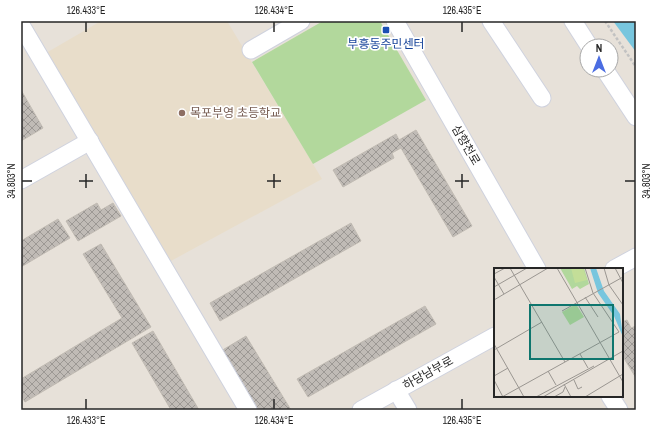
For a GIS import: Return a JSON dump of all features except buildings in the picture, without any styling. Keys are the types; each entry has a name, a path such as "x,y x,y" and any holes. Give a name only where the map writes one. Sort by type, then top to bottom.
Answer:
{"street":[{"path":"251,50 301,21"},
{"name":"삼향천로","path":"394,21 536,268"},
{"path":"491,21 542,98"},
{"path":"572,21 584,38"},
{"path":"21,26 90,140 248,410"},
{"path":"610,78 636,117"},
{"path":"21,180 90,140"},
{"path":"616,268 636,256"},
{"name":"하당남부로","path":"360,410 494,337"},
{"path":"396,390 408,410"},
{"path":"611,397 618,410"}],"path":[{"path":"605,21 636,67"}],"shaded area":[{"name":"목포부영 초등학교","path":"101,21 227,21 322,179 169,262 46,53"}],"green space":[{"path":"323,21 380,21 426,100 313,164 252,62"}],"water":[{"path":"613,21 636,21 636,52"}],"place":[{"name":"부흥동주민센터","path":"386,30"},
{"name":"목포부영 초등학교","path":"182,113"}]}
